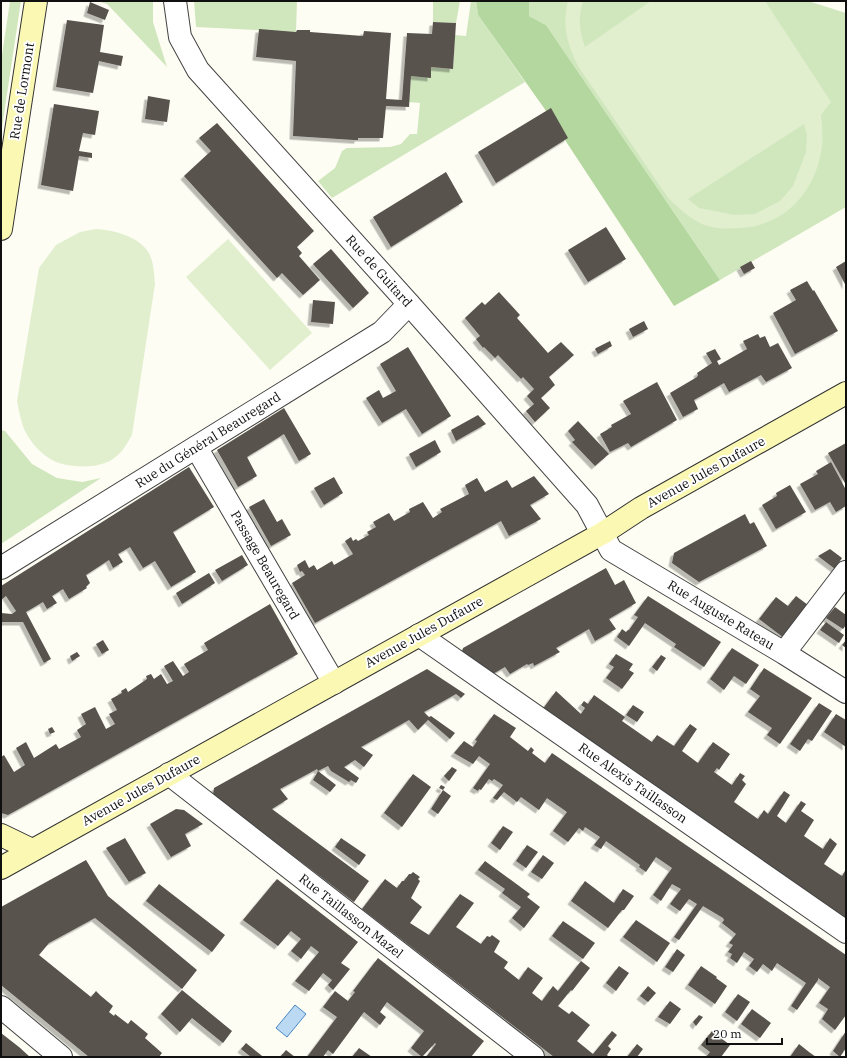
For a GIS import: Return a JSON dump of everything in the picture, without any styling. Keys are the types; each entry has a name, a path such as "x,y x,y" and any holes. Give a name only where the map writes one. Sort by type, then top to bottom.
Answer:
{"main road":[{"name":"Rue de Lormont","path":"1,229 36,1"},
{"name":"Avenue Jules Dufaure","path":"1,868 603,533 641,508 846,393"},
{"path":"1,836 32,850"}],"street":[{"name":"Rue de Guitard","path":"175,1 180,37 198,70 409,304 587,505 603,533"},
{"name":"Rue du Général Beauregard","path":"1,568 382,332 409,304"},
{"name":"Passage Beauregard","path":"196,447 334,683"},
{"name":"Rue Auguste Rateau","path":"603,533 611,550 784,653 846,692"},
{"path":"784,653 846,572"},
{"name":"Rue Alexis Taillasson","path":"419,635 846,932"},
{"name":"Rue Taillasson Mazel","path":"169,774 533,1057"},
{"path":"1,1007 61,1057"}],"green space":[{"path":"10,1 21,1 1,134 1,62"},
{"path":"97,1 153,1 153,22 167,67 107,4"},
{"path":"194,1 297,1 296,32 196,27"},
{"path":"433,1 460,1 456,23 433,22"},
{"path":"471,1 476,1 478,15 525,82 332,198 318,181 335,168 342,151 347,148 390,147 401,144 410,134 417,134 420,103 409,102 411,76 430,77 431,67 453,69 455,35 466,36"},
{"path":"476,1 529,1 529,16 546,25 720,280 674,306 544,108 478,15"},
{"path":"529,1 808,1 846,13 846,207 720,280 546,25 529,16"},
{"path":"568,1 583,1 580,13 580,24 581,35 585,47 651,1 765,1 831,102 821,115 822,146 819,162 813,178 796,203 771,221 756,226 734,228 714,227 700,223 688,215 669,199 578,66 568,42 565,19","holes":["804,124 807,135 806,152 793,186 780,201 755,214 735,215 699,208 688,199"]},
{"path":"96,229 125,235 139,242 145,247 149,253 154,268 155,284 132,435 122,451 113,459 100,465 75,466 54,461 42,453 28,437 24,429 17,401 39,268 56,245 80,232"},
{"path":"228,239 312,333 270,370 186,277"},
{"path":"1,430 5,431 32,464 57,478 82,482 101,478 1,544"}],"water":[{"path":"295,1005 306,1014 287,1037 276,1028"}],"building":[{"path":"90,2 109,10 105,20 87,13"},
{"path":"67,20 104,25 100,52 123,56 121,66 99,61 93,93 56,87"},
{"path":"433,22 456,23 453,69 431,67 431,78 411,76 409,107 386,106 383,138 358,138 358,140 354,140 293,136 296,61 256,57 259,29 296,32 297,30 310,30 310,32 363,36 364,31 391,33 386,99 402,100 407,33 432,34"},
{"path":"148,96 170,100 167,122 145,119"},
{"path":"54,104 99,111 95,135 83,133 79,151 92,153 92,158 79,156 73,191 41,185"},
{"path":"551,108 568,138 496,183 478,152"},
{"path":"217,123 314,231 297,247 302,253 299,256 320,280 303,295 282,273 277,278 184,176 211,151 199,138"},
{"path":"446,172 463,202 391,247 373,217"},
{"path":"606,227 626,259 588,282 568,250"},
{"path":"331,249 369,293 353,308 313,264"},
{"path":"751,261 755,268 744,274 740,267"},
{"path":"846,261 846,286 836,267"},
{"path":"807,281 813,291 814,290 838,331 795,354 773,313 796,300 790,290"},
{"path":"499,292 520,315 517,318 548,353 561,342 574,355 549,377 555,385 541,398 550,408 535,422 526,411 534,404 527,396 534,389 523,377 521,379 498,355 495,358 484,347 483,348 476,339 480,336 465,318 482,302 485,305"},
{"path":"313,300 335,302 333,324 311,322"},
{"path":"644,321 648,329 633,337 629,329"},
{"path":"758,334 760,338 765,336 770,347 778,343 792,368 766,382 761,375 729,392 724,383 694,400 698,409 683,417 670,393 697,377 697,373 712,363 706,353 715,349 721,359 717,361 719,365 747,349 743,341"},
{"path":"610,341 612,346 598,354 595,349"},
{"path":"408,347 451,416 422,434 406,409 382,423 366,398 379,390 383,398 396,391 380,364"},
{"path":"657,382 677,420 631,447 628,443 610,452 600,434 612,427 611,425 631,414 623,401"},
{"path":"284,408 311,454 299,461 284,434 247,457 257,476 238,487 217,450"},
{"path":"478,415 486,424 456,441 451,430"},
{"path":"578,421 609,454 595,466 572,442 575,440 568,431"},
{"path":"435,440 441,452 416,467 409,454"},
{"path":"846,443 846,485 828,453"},
{"path":"831,462 846,490 846,506 836,512 830,502 815,510 800,484 818,474 816,471"},
{"path":"189,467 214,507 173,532 196,572 171,587 155,561 143,568 130,547 118,554 123,562 113,568 109,560 86,575 90,583 86,587 87,588 69,599 63,589 52,596 57,603 47,609 43,602 26,612 51,659 44,663 23,622 1,622 1,613 12,614 16,611 6,596 1,600 1,586"},
{"path":"534,476 549,494 530,505 541,519 509,536 501,521 315,623 292,583 305,575 302,571 300,572 297,565 305,560 309,568 314,565 317,570 332,561 334,565 353,554 345,541 351,537 353,541 356,539 358,541 369,535 367,532 376,527 373,522 389,513 394,521 410,512 409,509 423,502 433,518 442,512 440,509 469,494 465,485 477,478 485,492 507,480 512,488"},
{"path":"334,477 343,493 324,505 314,488"},
{"path":"790,485 806,512 776,529 762,505 777,496 776,493"},
{"path":"264,499 277,522 282,519 291,535 271,546 249,507"},
{"path":"745,514 750,524 754,522 767,546 699,582 672,563 674,553"},
{"path":"830,549 842,558 835,569 818,556"},
{"path":"242,555 248,565 222,581 215,570"},
{"path":"606,568 615,585 624,580 636,603 609,619 616,629 595,641 589,629 556,648 560,652 534,666 533,663 527,664 510,674 505,667 491,675 461,655 463,648"},
{"path":"209,573 215,583 182,604 176,593"},
{"path":"648,596 721,642 704,667 674,647 676,644 645,623 629,646 617,637 622,629 626,632 629,630 638,617 634,615"},
{"path":"796,596 808,605 784,638 759,619 776,597 788,606"},
{"path":"270,604 298,654 8,815 1,813 1,757 4,755 14,772 25,765 16,748 26,742 34,758 56,744 59,749 81,737 77,730 86,724 81,714 95,707 106,729 115,724 109,714 117,710 111,699 122,693 121,691 126,688 128,692 147,679 146,676 151,674 154,679 161,674 167,684 173,681 164,666 173,661 183,676 189,672 184,664 208,650 204,643"},
{"path":"835,607 846,615 846,625 843,629 826,618"},
{"path":"826,622 844,635 839,643 820,630"},
{"path":"103,640 109,650 102,654 96,644"},
{"path":"846,640 846,648 842,645"},
{"path":"732,648 759,665 746,684 734,676 724,690 710,679"},
{"path":"77,652 80,656 72,661 70,656"},
{"path":"616,654 633,664 629,670 634,673 622,689 606,678 614,667 609,664"},
{"path":"661,655 666,658 657,671 652,667"},
{"path":"764,668 812,698 780,744 767,735 772,728 748,712 760,696 750,689"},
{"path":"427,669 465,694 461,698 456,694 424,712 429,717 431,716 455,733 450,739 428,720 418,730 409,720 361,747 373,755 364,767 355,760 344,767 359,778 356,783 351,780 349,782 331,771 328,766 318,771 317,769 280,789 288,799 272,809 369,881 354,902 213,795 214,788"},
{"path":"556,691 581,714 585,708 581,705 584,701 588,704 594,695 625,717 622,721 652,742 657,735 674,746 690,724 697,729 682,751 698,763 713,742 730,754 719,770 717,768 714,772 732,785 740,773 745,776 742,780 746,784 734,802 758,819 764,810 768,814 784,791 790,795 777,816 786,823 801,801 806,804 801,811 814,820 804,836 823,849 830,838 837,844 824,864 842,876 846,869 846,918 542,710"},
{"path":"819,703 832,711 812,741 808,739 800,751 790,744"},
{"path":"633,705 644,712 637,722 626,715"},
{"path":"494,714 516,728 510,737 528,751 531,747 534,750 532,753 545,763 552,753 846,955 846,1015 835,1030 822,1019 828,1009 819,1003 830,987 818,978 797,1010 791,1006 806,983 777,963 772,971 763,964 757,972 749,966 754,959 744,952 737,963 730,958 732,954 728,952 733,945 729,943 736,934 722,923 724,920 723,918 703,906 679,940 674,937 697,904 689,899 680,911 670,904 681,889 672,884 661,901 653,895 672,868 656,857 646,872 639,867 640,865 606,841 601,849 594,845 600,837 585,827 583,831 579,828 568,842 553,831 567,812 547,798 539,810 521,797 517,802 504,792 497,800 493,798 503,785 494,779 492,781 489,779 481,790 479,789 478,791 473,788 490,764 479,756 473,764 454,753 464,741 473,747 477,741 475,740"},
{"path":"836,714 846,720 846,747 824,732"},
{"path":"52,727 55,732 50,734 48,729"},
{"path":"452,767 457,770 449,781 444,776"},
{"path":"318,771 336,785 330,792 313,780"},
{"path":"413,774 431,787 402,827 384,813"},
{"path":"441,785 445,787 443,790 439,788"},
{"path":"443,790 451,796 438,814 431,809"},
{"path":"176,809 184,810 203,824 185,834 191,846 171,857 150,824"},
{"path":"503,826 513,832 500,850 491,843"},
{"path":"125,838 146,873 129,882 106,848"},
{"path":"341,838 366,855 359,865 335,847"},
{"path":"527,845 538,852 526,868 516,861"},
{"path":"543,855 554,863 542,879 531,872"},
{"path":"86,860 108,896 197,970 182,989 95,918 49,943 39,955 91,997 96,991 113,1006 109,1012 114,1016 115,1014 128,1024 131,1020 148,1034 145,1038 162,1053 159,1057 89,1057 1,985 1,907"},
{"path":"485,861 530,894 527,897 540,907 524,928 512,918 521,907 502,893 505,889 478,870"},
{"path":"413,872 420,877 418,879 420,881 411,898 422,907 410,923 429,935 460,894 474,903 456,927 481,944 487,936 490,937 492,935 500,941 494,952 508,962 504,968 519,980 528,967 543,978 532,993 542,1001 553,986 558,991 581,961 590,968 558,1006 569,1014 572,1011 590,1025 577,1041 593,1054 612,1031 617,1035 608,1046 611,1049 607,1055 609,1057 554,1057 362,909 385,879 397,888 409,874"},
{"path":"277,879 358,942 341,963 350,969 333,990 328,985 332,980 323,973 309,991 295,981 319,952 311,946 301,959 291,951 301,939 291,931 278,946 243,920"},
{"path":"585,881 614,903 623,889 634,896 608,928 571,901"},
{"path":"159,884 225,935 212,952 146,901"},
{"path":"636,920 670,943 657,962 623,937"},
{"path":"563,921 595,943 583,959 552,936"},
{"path":"677,949 685,955 673,972 665,967"},
{"path":"378,958 484,1041 471,1057 426,1057 436,1044 435,1043 422,1057 411,1048 424,1031 387,1002 380,1012 386,1017 380,1025 364,1012 333,1054 328,1050 323,1057 307,1057 337,1017 323,1007 335,991 348,1001 355,992 353,991"},
{"path":"619,966 629,973 616,991 606,983"},
{"path":"701,966 727,986 715,1004 688,985"},
{"path":"648,986 656,993 648,1002 640,996"},
{"path":"182,990 232,1031 223,1043 192,1018 180,1032 161,1014"},
{"path":"738,994 750,1002 737,1021 725,1012"},
{"path":"670,1001 681,1009 670,1024 658,1017"},
{"path":"752,1009 771,1023 760,1038 741,1024"},
{"path":"699,1015 703,1017 696,1026 693,1022"},
{"path":"712,1031 730,1045 721,1057 706,1057 710,1052 701,1045"},
{"path":"846,1031 846,1048 840,1057 833,1051"},
{"path":"1,1033 19,1047 30,1057 1,1057"},
{"path":"246,1043 263,1057 251,1057 241,1049"},
{"path":"637,1044 643,1049 637,1057 627,1057"},
{"path":"799,1044 809,1052 816,1057 790,1057"},
{"path":"359,1048 372,1057 352,1057"},
{"path":"286,1050 295,1057 280,1057"}]}
